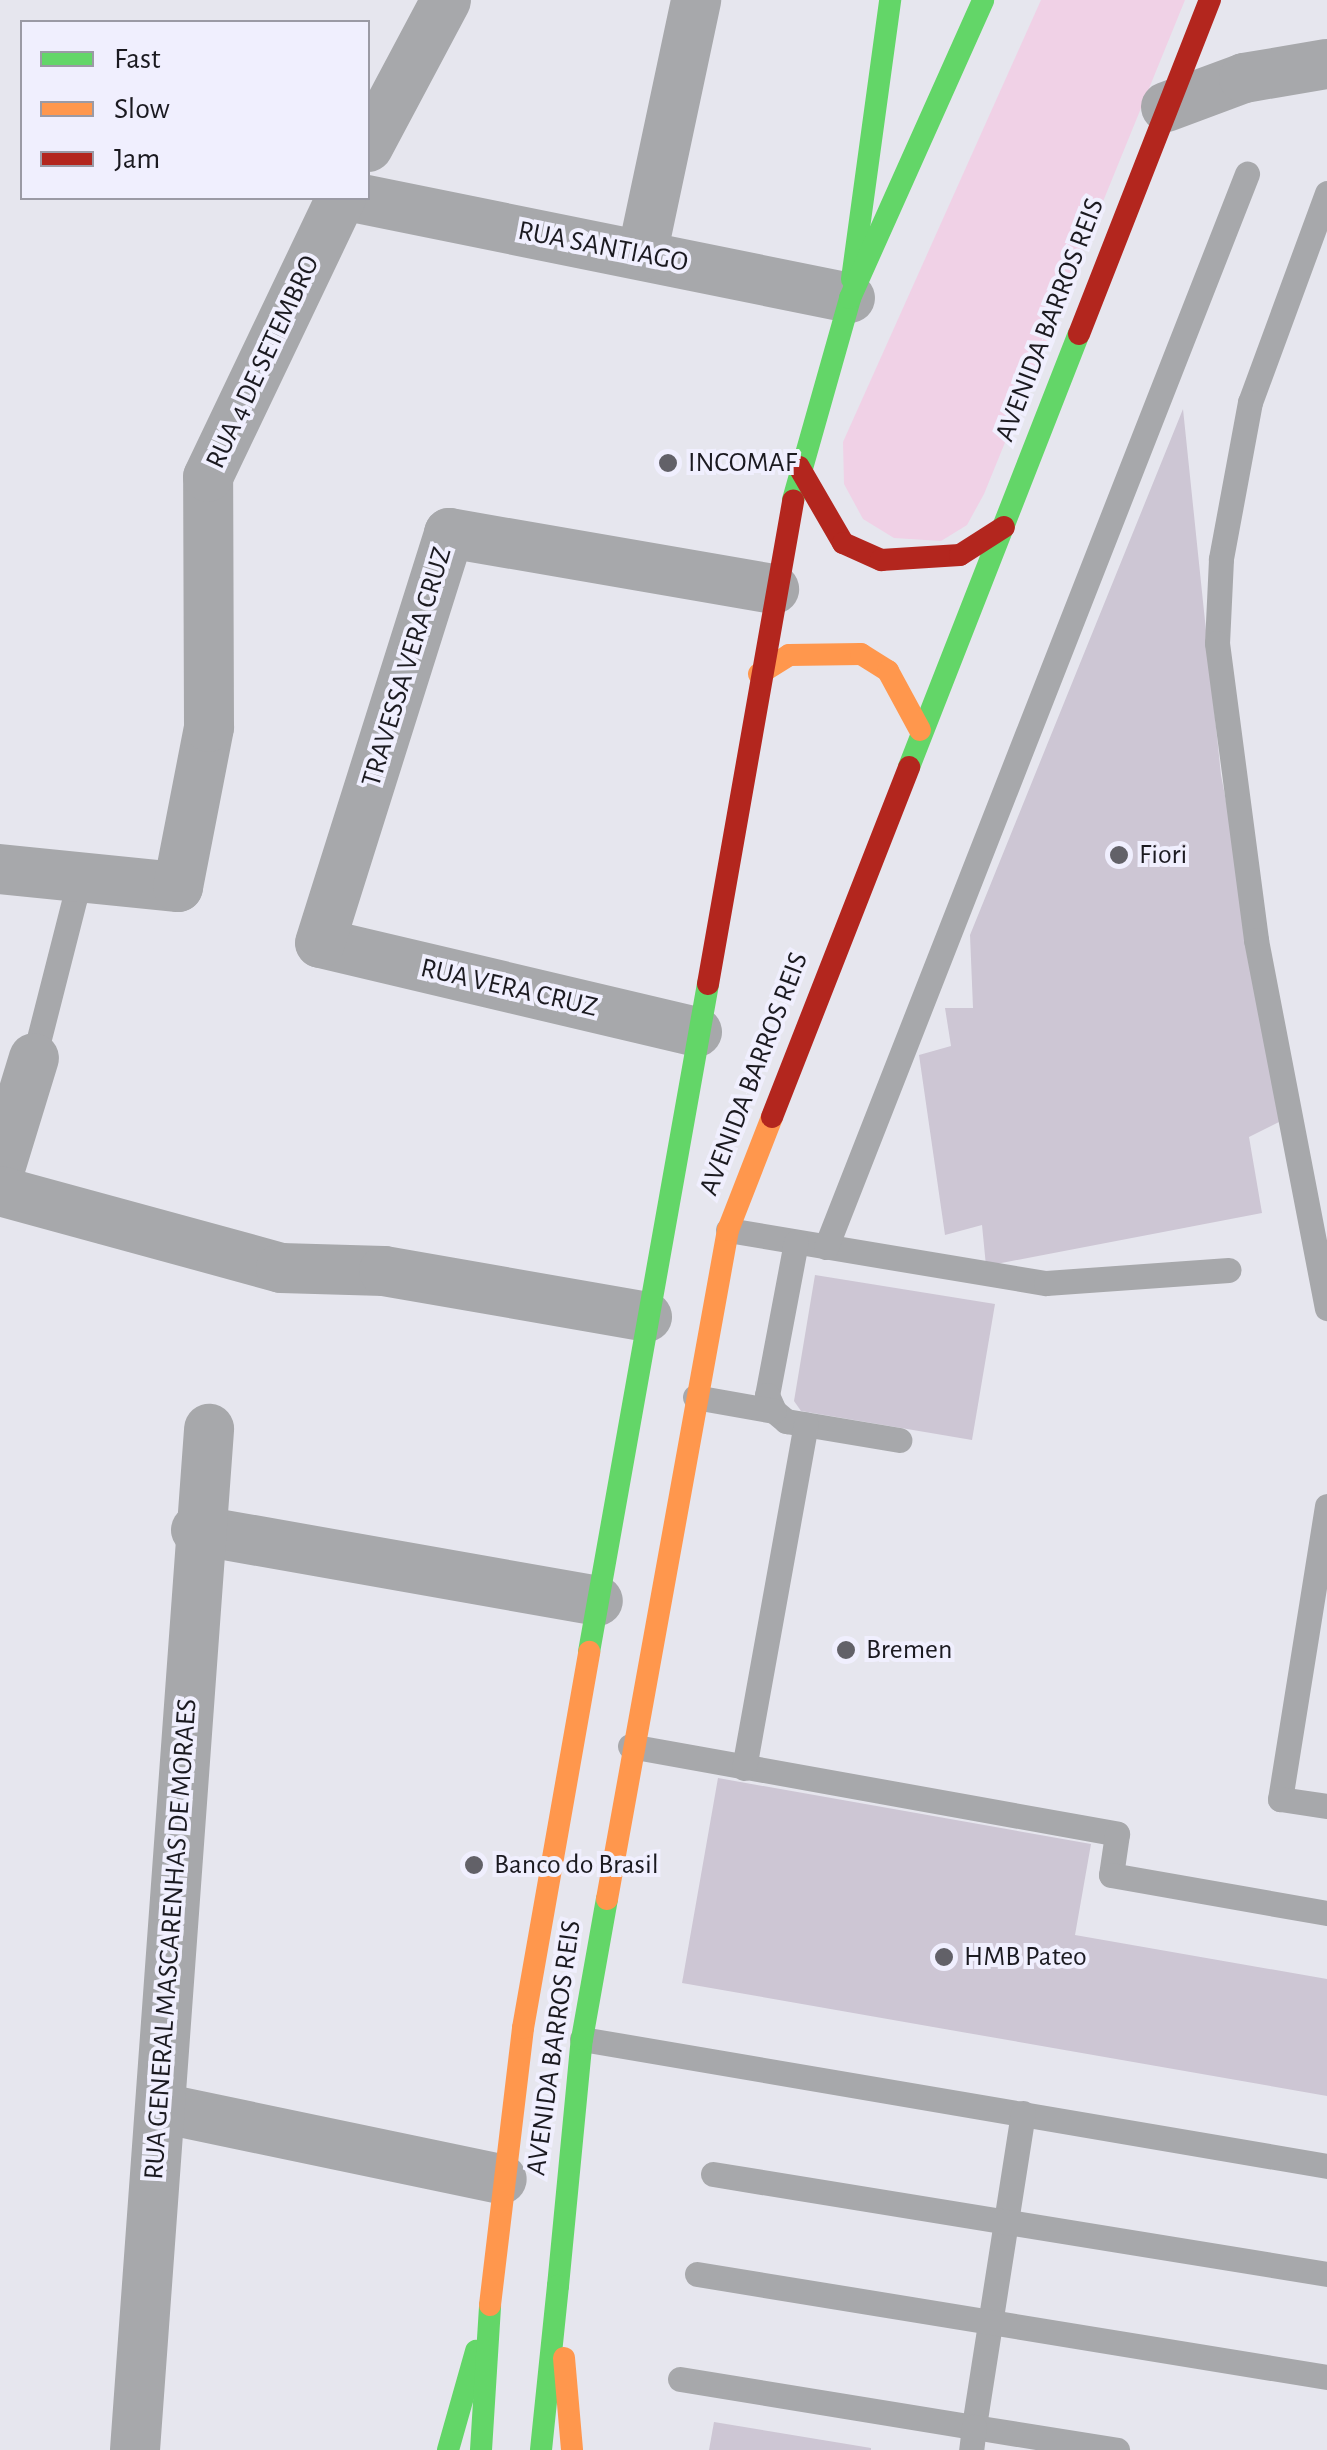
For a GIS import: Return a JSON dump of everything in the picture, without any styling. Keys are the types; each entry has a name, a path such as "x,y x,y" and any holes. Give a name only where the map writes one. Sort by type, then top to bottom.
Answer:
{"main road":[{"path":"850,298 890,0"},
{"name":"AVENIDA BARROS REIS","path":"481,2450 502,2179 774,588 799,467 850,298 983,0"},
{"name":"AVENIDA BARROS REIS","path":"541,2450 582,2039 630,1746 728,1230 920,730 1004,528 1210,0"},
{"path":"799,467 843,544 880,560 960,555 1004,528"},
{"path":"759,674 788,655 860,654 888,671 920,730"},
{"name":"AVENIDA BARROS REIS","path":"558,2286 572,2450"},
{"name":"AVENIDA BARROS REIS","path":"448,2450 490,2305"}],"street":[{"path":"370,143 446,0"},
{"path":"642,255 696,0"},
{"path":"1166,108 1244,78 1327,64"},
{"name":"RUA 4 DE SETEMBRO","path":"80,878 178,887 209,727 208,476 340,200"},
{"name":"RUA SANTIAGO","path":"367,200 850,298"},
{"name":"TRAVESSA VERA CRUZ","path":"320,943 449,533 774,588"},
{"path":"0,869 80,878"},
{"name":"RUA VERA CRUZ","path":"320,943 697,1032"},
{"path":"0,1169 34,1058"},
{"path":"0,1192 281,1268 384,1271 648,1317"},
{"name":"RUA GENERAL MASCARENHAS DE MORAES","path":"135,2450 161,2108 196,1530 209,1429"},
{"path":"196,1530 598,1601"},
{"path":"161,2108 502,2179"}],"lane":[{"path":"826,1247 1247,174"},
{"path":"1327,193 1246,420 1217,643 1256,940 1327,1308"},
{"path":"34,1058 80,878"},
{"path":"728,1230 1046,1283 1229,1270"},
{"path":"774,1410 767,1394 796,1242"},
{"path":"695,1397 774,1410 806,1425 899,1440"},
{"path":"744,1768 806,1425"},
{"path":"1327,1507 1280,1800 1327,1806"},
{"path":"630,1746 1117,1834 1111,1875 1327,1913"},
{"path":"582,2039 1327,2166"},
{"path":"972,2438 1023,2113"},
{"path":"713,2174 1327,2274"},
{"path":"697,2274 1327,2377"},
{"path":"680,2379 972,2438 1117,2450"}],"shaded area":[{"path":"1041,0 1185,0 984,494 967,525 941,541 894,538 863,519 844,484 843,442"}],"building":[{"name":"Fiori","path":"1183,409 1221,775 1287,1118 1249,1137 1262,1213 986,1266 982,1225 945,1235 919,1055 951,1046 945,1008 973,1008 970,935"},
{"path":"815,1275 995,1304 972,1440 801,1411 794,1401"},
{"name":"HMB Pateo","path":"718,1778 1091,1844 1075,1935 1327,1979 1327,2096 682,1983"},
{"path":"714,2422 871,2448 871,2450 709,2450"}],"traffic: fast":[{"path":"852,279 890,0"},
{"path":"793,500 850,298 983,0"},
{"path":"909,767 1079,334"},
{"path":"589,1652 708,984"},
{"path":"558,2286 582,2039 607,1899"},
{"path":"541,2450 558,2286"},
{"path":"481,2450 490,2305"},
{"path":"448,2450 476,2351"}],"traffic: slow":[{"path":"759,674 789,655 861,654 888,671 920,730"},
{"path":"607,1899 728,1230 772,1117"},
{"path":"490,2305 523,2028 589,1652"},
{"path":"564,2358 572,2450"}],"traffic: jam":[{"path":"1079,334 1210,0"},
{"path":"799,467 843,543 881,560 960,555 1004,527"},
{"path":"708,984 793,500"},
{"path":"772,1117 909,767"}],"place":[{"name":"INCOMAF","path":"668,463"},
{"name":"Fiori","path":"1119,855"},
{"name":"Bremen","path":"846,1650"},
{"name":"Banco do Brasil","path":"474,1865"},
{"name":"HMB Pateo","path":"944,1957"}]}
